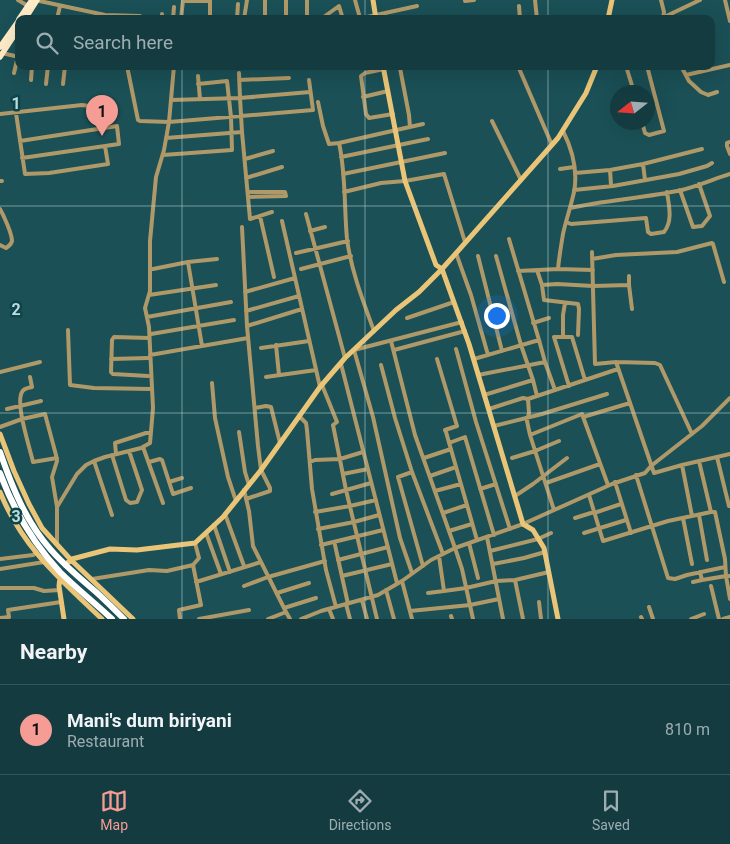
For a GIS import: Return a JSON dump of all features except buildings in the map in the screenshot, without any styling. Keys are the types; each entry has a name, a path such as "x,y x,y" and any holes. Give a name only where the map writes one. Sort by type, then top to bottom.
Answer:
{"highway":[{"path":"0,452 18,499 50,549 124,619"},
{"path":"0,473 3,492"},
{"path":"0,483 3,492 31,536 60,576 112,619"}],"main road":[{"path":"22,15 35,0"},
{"path":"27,15 35,0"},
{"path":"1,53 15,27"},
{"path":"1,53 15,34"}],"street":[{"path":"18,0 28,6"},
{"path":"35,0 100,15"},
{"path":"181,15 183,1 201,0 210,1 210,15"},
{"path":"245,15 247,0"},
{"path":"265,0 265,15"},
{"path":"286,0 286,15"},
{"path":"307,0 307,15"},
{"path":"355,0 358,15"},
{"path":"373,0 376,15"},
{"path":"465,1 474,0"},
{"path":"535,0 537,15"},
{"path":"609,15 612,0"},
{"path":"661,0 663,15"},
{"path":"668,15 700,0"},
{"path":"725,0 730,21"},
{"path":"237,15 238,4"},
{"path":"58,15 60,6"},
{"path":"327,15 339,6 342,15"},
{"path":"383,15 417,6"},
{"path":"519,6 520,15"},
{"path":"173,15 174,7"},
{"path":"1,53 15,56"},
{"path":"715,68 730,65"},
{"path":"14,73 15,69"},
{"path":"31,80 32,70"},
{"path":"46,84 48,70"},
{"path":"63,84 65,70"},
{"path":"128,70 138,120 140,121 169,122 313,110 309,80"},
{"path":"57,507 86,465 143,447 150,443 152,389 149,357 150,336 145,308 150,291 150,241 156,177 163,155 169,122 174,70"},
{"path":"374,70 365,72 361,76 367,117 373,118 392,114"},
{"path":"384,70 406,181 436,265 442,269 462,322 523,524 532,530 544,548 558,619"},
{"path":"400,70 410,127"},
{"path":"520,70 552,145"},
{"path":"66,565 71,560 82,556 110,549 136,550 195,543 206,533 225,514 261,470 321,386 345,358 442,269 552,145 563,131 586,93 595,70"},
{"path":"627,70 632,85"},
{"path":"648,70 652,85"},
{"path":"683,70 689,82 701,92 708,95 717,92"},
{"path":"686,75 708,70"},
{"path":"239,73 250,219 272,212"},
{"path":"198,76 200,99"},
{"path":"239,80 289,78"},
{"path":"163,155 232,150 227,81 198,84"},
{"path":"171,100 240,98 310,92"},
{"path":"363,97 388,92"},
{"path":"644,130 648,135 664,130 655,96"},
{"path":"318,102 328,144 423,124"},
{"path":"0,114 82,105 89,106"},
{"path":"16,113 25,174 50,173 108,164 105,146"},
{"path":"492,121 521,180"},
{"path":"20,141 117,126 120,144 22,158"},
{"path":"558,269 574,190 575,173 569,144 563,131"},
{"path":"166,138 242,132"},
{"path":"341,157 428,139"},
{"path":"730,142 727,143 727,146 730,154"},
{"path":"340,143 348,241 364,303 374,331"},
{"path":"575,173 610,170 643,164 702,149"},
{"path":"244,159 273,151"},
{"path":"344,174 445,153"},
{"path":"574,190 679,174 712,163"},
{"path":"643,164 645,180"},
{"path":"246,178 282,167"},
{"path":"560,170 574,167"},
{"path":"610,170 611,185"},
{"path":"344,192 381,183 406,181 444,174 465,242"},
{"path":"570,208 680,190 730,174"},
{"path":"680,190 693,227 702,226 710,216 699,184"},
{"path":"285,192 286,196 248,195 285,192"},
{"path":"566,222 571,224 646,218 650,234 664,232 669,226 670,212 667,192"},
{"path":"0,209 8,224 12,241 6,248 0,245"},
{"path":"306,214 345,358"},
{"path":"260,216 274,277"},
{"path":"282,221 316,370 337,422 333,426 346,490 377,619"},
{"path":"242,226 247,326 261,470 270,491 246,499"},
{"path":"310,231 326,227"},
{"path":"509,239 555,390"},
{"path":"296,253 348,241"},
{"path":"592,259 616,255 676,252 712,243 724,282"},
{"path":"592,252 594,364 616,362 656,363 660,365 692,434"},
{"path":"456,253 471,295 488,355"},
{"path":"301,270 351,256"},
{"path":"478,256 502,351"},
{"path":"496,256 521,345 538,396"},
{"path":"153,269 188,262 217,259"},
{"path":"188,262 202,346"},
{"path":"537,270 544,300 578,304 578,335"},
{"path":"518,271 593,270"},
{"path":"629,276 632,309"},
{"path":"245,292 295,278"},
{"path":"149,295 216,285"},
{"path":"542,285 629,285"},
{"path":"246,311 299,296"},
{"path":"147,317 231,302"},
{"path":"407,318 454,302"},
{"path":"563,337 565,303"},
{"path":"247,326 302,309"},
{"path":"534,323 549,318"},
{"path":"148,376 112,374 112,340 114,338 150,336 234,320"},
{"path":"354,350 462,322"},
{"path":"68,330 70,386 152,389"},
{"path":"394,350 465,331"},
{"path":"554,337 569,386"},
{"path":"548,338 572,337 585,380"},
{"path":"111,359 149,357 248,338"},
{"path":"474,359 539,340"},
{"path":"261,348 310,341"},
{"path":"391,341 415,435 455,548 473,619"},
{"path":"276,345 279,375"},
{"path":"456,349 476,422 510,529"},
{"path":"354,350 373,417 400,538 412,574"},
{"path":"438,359 457,426 445,430 477,540"},
{"path":"0,372 40,362"},
{"path":"478,375 545,362"},
{"path":"616,362 654,473"},
{"path":"341,364 397,583"},
{"path":"381,364 395,418 441,555 444,591"},
{"path":"266,377 316,370"},
{"path":"489,409 522,398 528,399 538,396 618,370"},
{"path":"30,377 32,387 24,389 22,392 21,406 22,420 34,462 57,458"},
{"path":"484,395 533,380"},
{"path":"212,383 215,418 228,478 236,501"},
{"path":"494,426 542,414 607,394"},
{"path":"645,473 651,466 692,434 730,398"},
{"path":"528,399 529,413 527,422 530,435 554,510"},
{"path":"7,409 41,401"},
{"path":"583,417 630,403"},
{"path":"255,408 271,407 280,443"},
{"path":"0,426 44,414 57,458 52,477 57,507 57,544"},
{"path":"530,435 582,414 608,486"},
{"path":"299,416 306,423 315,512 336,607"},
{"path":"239,432 245,472 249,484"},
{"path":"129,451 142,490 137,502 130,503 126,500 114,455 114,445 115,443 151,433"},
{"path":"0,434 14,471 42,528 71,560 133,619"},
{"path":"449,442 465,437 494,534"},
{"path":"512,458 559,441"},
{"path":"143,447 162,503"},
{"path":"424,458 451,449"},
{"path":"310,462 340,459 363,452"},
{"path":"301,619 372,597 455,548 523,524 615,482 636,475 654,473 730,454"},
{"path":"717,457 729,506"},
{"path":"515,496 567,458"},
{"path":"148,462 162,460 173,494 191,488"},
{"path":"94,461 112,515"},
{"path":"699,461 711,512"},
{"path":"546,483 600,464"},
{"path":"682,465 692,516"},
{"path":"430,476 456,467"},
{"path":"343,474 368,469"},
{"path":"387,481 412,472"},
{"path":"636,475 668,578 675,579 727,565"},
{"path":"398,477 423,566"},
{"path":"169,482 182,478"},
{"path":"615,482 630,533"},
{"path":"332,494 371,483"},
{"path":"435,491 461,484"},
{"path":"480,489 496,484"},
{"path":"244,490 249,511 253,546 290,619"},
{"path":"3,492 17,527 36,553 102,619"},
{"path":"589,495 603,542 652,526 715,512 727,565 730,599"},
{"path":"315,512 376,500"},
{"path":"575,518 621,504"},
{"path":"443,513 467,505"},
{"path":"225,514 244,566"},
{"path":"318,529 379,515"},
{"path":"699,515 707,560"},
{"path":"683,518 692,564"},
{"path":"584,533 626,520"},
{"path":"449,531 472,524"},
{"path":"214,525 230,572"},
{"path":"321,545 384,530"},
{"path":"206,533 221,574"},
{"path":"490,550 538,539 551,533"},
{"path":"488,537 503,619"},
{"path":"92,579 150,570 167,571 193,565 199,558 195,543"},
{"path":"469,543 478,578"},
{"path":"335,545 350,619"},
{"path":"338,560 388,547"},
{"path":"492,564 545,552"},
{"path":"0,559 36,553"},
{"path":"244,586 268,577 325,561"},
{"path":"0,569 44,562"},
{"path":"196,582 261,562"},
{"path":"342,576 392,564"},
{"path":"180,619 179,610 201,605 193,565"},
{"path":"428,593 466,588 496,581 515,580 549,572"},
{"path":"700,572 702,580"},
{"path":"60,576 64,619"},
{"path":"694,582 728,576"},
{"path":"402,580 412,619"},
{"path":"515,580 523,619"},
{"path":"277,594 309,583"},
{"path":"710,586 719,619"},
{"path":"0,588 34,588 44,591 60,590"},
{"path":"386,590 394,619"},
{"path":"268,619 316,598"},
{"path":"410,611 470,606 499,599"},
{"path":"362,600 368,619"},
{"path":"0,618 9,617 8,610 62,602"},
{"path":"539,602 541,619"},
{"path":"649,607 652,619"},
{"path":"329,609 333,619"},
{"path":"199,619 249,610"},
{"path":"691,619 704,614"},
{"path":"723,619 730,617"}],"place":[{"name":"Mani's dum biriyani","path":"102,136"}]}
